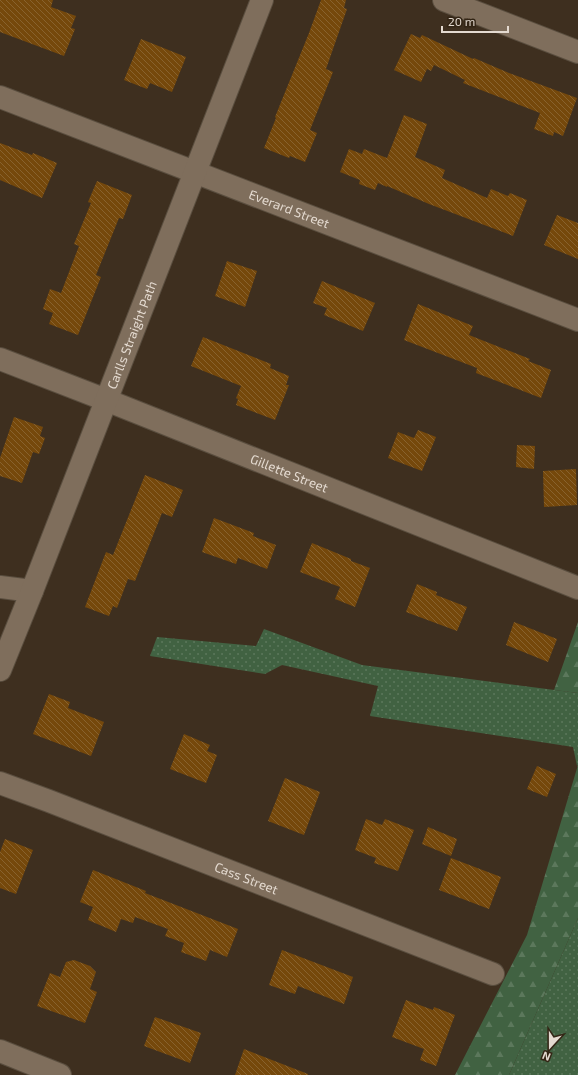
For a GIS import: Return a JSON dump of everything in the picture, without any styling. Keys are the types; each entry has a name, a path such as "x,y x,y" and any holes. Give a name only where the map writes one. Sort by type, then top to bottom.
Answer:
{"street":[{"name":"Carlls Straight Path","path":"0,670 262,0"},
{"path":"444,0 578,52"},
{"name":"Everard Street","path":"0,97 578,320"},
{"name":"Gillette Street","path":"0,359 578,588"},
{"path":"0,586 32,591"},
{"name":"Cass Street","path":"0,783 493,974"},
{"path":"0,1051 60,1075"}],"green space":[{"path":"578,622 578,693 554,690"},
{"path":"264,629 362,665 578,693 578,765 577,766 573,747 370,716 378,686 282,665 265,674 150,656 157,637 256,646"},
{"path":"578,765 578,918 509,1075 455,1075 527,935"},
{"path":"578,918 578,1075 509,1075"}],"building":[{"path":"0,0 53,0 51,7 76,16 71,28 75,29 64,56 0,32"},
{"path":"321,0 346,0 344,8 347,9 326,69 333,72 310,130 317,133 305,162 290,156 289,158 264,148"},
{"path":"411,34 420,38 422,35 473,59 474,58 509,73 577,98 563,136 554,132 553,136 534,129 540,113 463,83 465,80 434,65 431,71 427,69 421,82 394,70"},
{"path":"141,39 186,57 172,92 150,83 147,89 124,80"},
{"path":"404,115 427,124 415,157 445,170 442,178 487,198 491,189 508,196 510,193 527,200 513,236 378,183 375,190 359,184 360,180 340,172 349,149 362,154 364,149 387,158"},
{"path":"0,143 32,155 33,153 57,163 42,198 0,180"},
{"path":"97,181 132,195 123,219 119,218 96,275 101,277 78,335 49,324 53,313 43,309 50,289 61,293 79,246 74,244 91,203 88,202"},
{"path":"557,215 578,223 578,259 544,245"},
{"path":"227,261 257,271 245,307 215,296"},
{"path":"322,281 375,303 363,331 324,315 327,308 313,303"},
{"path":"418,304 473,326 469,335 530,359 528,361 551,370 541,398 476,373 477,368 404,340"},
{"path":"203,337 271,364 270,368 289,376 286,385 289,385 275,420 236,405 238,399 236,398 241,386 191,366"},
{"path":"14,417 43,427 40,436 45,438 39,454 33,452 22,483 0,476 0,458"},
{"path":"418,430 436,437 422,471 388,458 398,432 414,438"},
{"path":"517,445 535,446 534,469 516,467"},
{"path":"576,469 577,505 544,507 543,471"},
{"path":"145,475 183,490 172,517 162,513 135,581 128,579 117,608 113,606 109,616 85,607 106,552 113,555"},
{"path":"214,518 254,533 253,536 276,545 267,569 238,558 236,564 202,552"},
{"path":"312,543 370,568 355,607 335,599 340,587 300,572"},
{"path":"417,584 437,592 436,595 467,607 457,631 406,612"},
{"path":"514,622 557,639 548,662 506,645"},
{"path":"49,694 70,702 68,708 104,722 91,756 33,734"},
{"path":"184,734 210,745 207,751 217,755 206,783 170,769"},
{"path":"537,766 556,774 547,797 527,789"},
{"path":"285,778 320,792 304,835 268,821"},
{"path":"366,819 382,825 385,819 414,830 398,871 374,863 376,858 355,850"},
{"path":"428,827 457,839 451,856 422,844"},
{"path":"5,839 33,850 16,894 0,888 0,852"},
{"path":"451,858 501,877 489,909 439,890"},
{"path":"93,870 146,891 145,893 238,929 227,957 210,950 206,961 181,952 184,943 165,936 168,929 135,917 133,923 121,919 116,932 88,920 93,907 80,902"},
{"path":"282,950 353,977 344,1004 298,986 295,994 269,985"},
{"path":"74,960 90,966 96,972 90,989 97,992 85,1023 37,1006 50,973 60,977 66,962"},
{"path":"406,1000 433,1010 434,1007 455,1015 436,1066 420,1060 424,1049 392,1037"},
{"path":"155,1017 201,1033 190,1063 144,1046"},
{"path":"244,1049 308,1074 308,1075 235,1075"}]}
